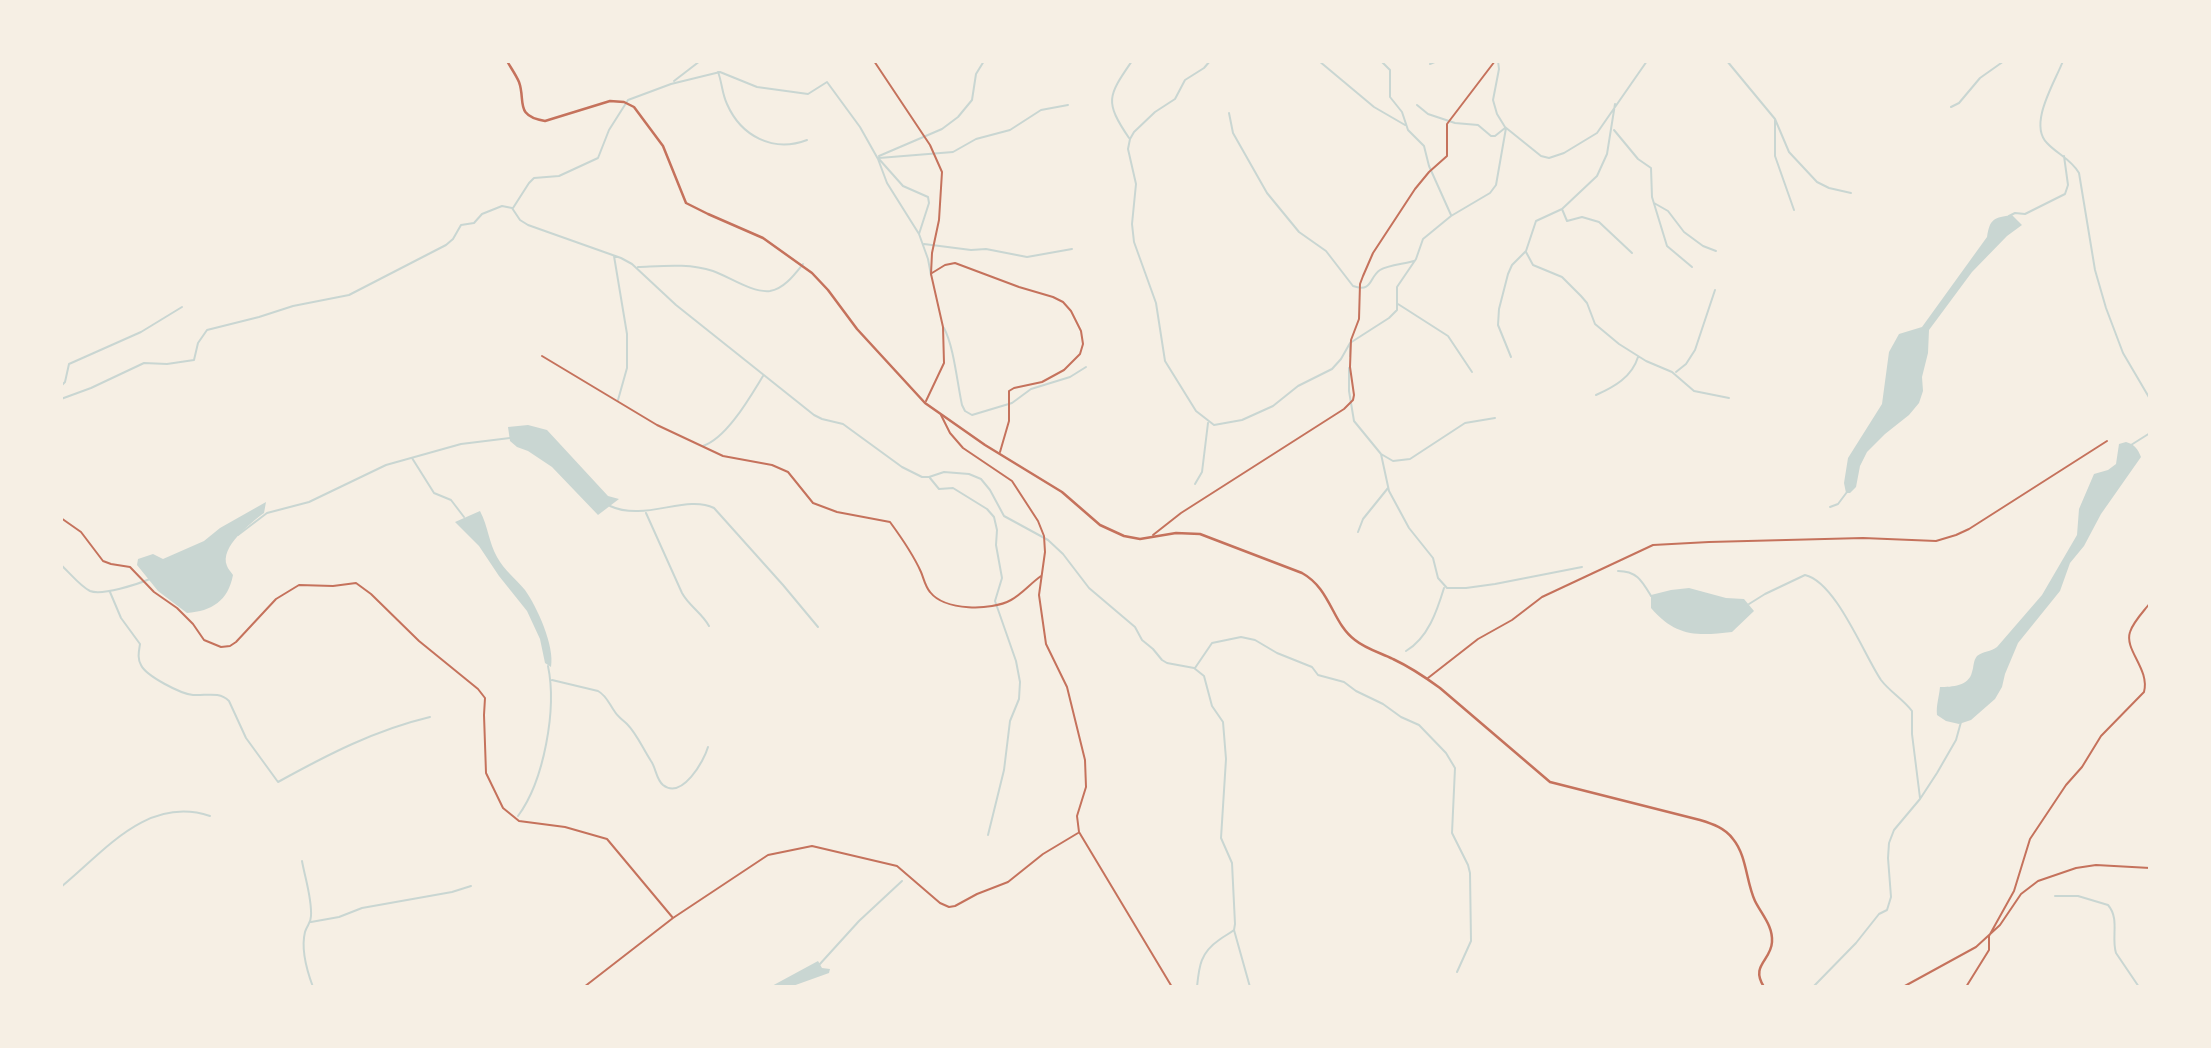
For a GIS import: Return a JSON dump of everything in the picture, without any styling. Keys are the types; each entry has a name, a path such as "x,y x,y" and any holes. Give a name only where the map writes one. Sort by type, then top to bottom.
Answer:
{"street":[{"path":"507,61 519,83 520,101 525,112 535,119 545,121 610,102 624,102 635,107 663,146 686,203 763,238 812,273 857,329 925,403 1062,492 1100,525 1124,536 1149,539 1177,533 1200,534 1302,573 1320,588 1352,638 1428,679 1550,782 1700,820 1723,829 1732,836 1740,852 1751,892 1770,929 1772,946 1759,969 1759,978 1764,987"},
{"path":"874,61 930,145 940,166 942,178 931,274 943,327 945,350 940,374 925,403"},
{"path":"1149,539 1181,513 1344,409 1353,400 1351,340 1359,319 1360,284 1368,263 1415,189 1447,156 1447,124 1495,61"},
{"path":"931,274 945,265 956,263 1053,297 1071,310 1081,331 1083,344 1080,354 1064,370 1042,382 1009,391 1009,421 999,453"},
{"path":"542,356 657,425 723,456 772,465 788,472 813,503 837,512 890,522 922,573 931,593 947,604 981,607 999,604 1015,597 1042,575"},
{"path":"940,414 950,433 963,448 1005,474 1016,485 1044,536 1045,552 1039,601 1046,644 1066,687 1085,760 1086,787 1077,816 1079,832 1172,987"},
{"path":"1428,679 1478,639 1512,620 1542,597 1653,545 1709,541 1849,539 1936,541 1969,528 2107,441"},
{"path":"61,518 81,531 103,561 130,566 155,592 177,608 204,640 221,647 236,642 276,598 299,585 333,586 356,583 419,641 478,688 485,698 486,773 503,808 519,821 565,827 607,839 673,918"},
{"path":"1966,987 1989,950 1989,936 2014,891 2030,839 2101,737 2144,692 2145,677 2129,636 2133,625 2150,603"},
{"path":"584,987 673,918 768,855 812,846 897,866 940,903 949,907 1008,882 1042,854 1079,832"},
{"path":"1903,987 1965,955 2000,925 2021,894 2038,881 2076,868 2096,865 2150,868"}],"shaded area":[{"path":"2012,215 2022,225 2007,236 1972,272 1929,330 1928,353 1922,377 1923,391 1919,403 1867,452 1860,466 1856,487 1846,493 1844,483 1848,458 1882,404 1889,352 1899,334 1922,327 1987,237 1991,222"},
{"path":"528,425 547,430 608,496 619,499 598,515 552,467 510,441 508,427"},
{"path":"2126,442 2135,447 2141,457 2101,514 2084,546 2070,563 2060,591 2018,643 1995,699 1971,720 1959,724 1946,721 1937,715 1940,687 1964,683 1970,677 1977,656 1997,647 2042,595 2077,535 2079,509 2094,474 2108,470 2116,464 2119,444"},
{"path":"266,502 264,513 232,543 226,559 233,575 231,584 223,598 211,607 187,613 158,591 137,565 138,559 153,554 163,559 204,541 220,528"},
{"path":"480,511 497,557 525,590 540,616 548,638 551,667 545,663 540,639 527,611 479,546 455,522"},
{"path":"1689,588 1726,598 1744,599 1754,611 1732,632 1698,634 1669,625 1651,608 1651,595"},
{"path":"818,961 822,968 830,969 829,973 790,987 770,987"}],"waterway":[{"path":"674,81 700,61"},
{"path":"879,156 942,129 958,117 972,100 976,74 984,61"},
{"path":"1129,138 1116,115 1112,99 1118,83 1132,61"},
{"path":"1210,61 1185,80 1175,99 1155,112 1134,132 1128,149 1136,184 1132,224 1134,242 1156,303 1165,361 1196,411 1214,425 1242,420 1273,406 1298,386 1332,369 1350,343 1397,310 1397,287 1416,259 1423,239 1451,216 1490,193 1496,185 1506,128"},
{"path":"1319,61 1374,107 1405,125"},
{"path":"1381,61 1390,70 1390,97 1402,112 1408,130 1424,146 1429,166 1451,215"},
{"path":"1430,64 1437,61"},
{"path":"1498,61 1493,100 1497,114 1505,127 1541,156 1549,158 1564,153 1597,133 1647,61"},
{"path":"1727,61 1775,119 1789,152 1817,182 1851,193"},
{"path":"1951,107 1959,103 1980,78 2004,61"},
{"path":"2063,61 2045,103 2040,125 2042,135 2079,173 2095,270 2106,308 2123,353 2150,399"},
{"path":"718,72 727,104 733,115 750,133 770,143 807,140"},
{"path":"513,208 534,178 559,176 598,158 609,130 628,100 671,84 720,72 757,87 808,94 827,82 860,127 878,159 887,183 919,234 931,275"},
{"path":"1511,357 1498,325 1508,274 1512,265 1526,251 1536,221 1562,209 1597,176 1607,154 1615,104"},
{"path":"879,158 953,152 976,139 1010,130 1041,110 1068,105"},
{"path":"1417,105 1428,114 1455,123 1478,125 1491,136 1505,128"},
{"path":"1229,113 1233,133 1267,193 1299,232 1326,251 1353,286 1367,286 1380,270 1414,261"},
{"path":"1775,120 1775,156 1794,210"},
{"path":"1614,130 1638,159 1651,168 1652,197 1667,246 1692,267"},
{"path":"2009,216 2015,213 2025,214 2065,194 2068,185 2064,156"},
{"path":"879,159 903,186 928,197 929,203 919,234"},
{"path":"1654,203 1668,211 1684,232 1703,246 1716,251"},
{"path":"61,399 144,363 167,364 194,360 198,343 207,330 293,306 349,295 446,245 461,225 474,223 482,214 502,206 512,208 520,220 528,225 621,258 632,264 676,305 814,415 843,424 902,467 922,477 944,472 969,474 981,479 1004,516 1048,540 1063,554 1089,588 1135,627 1142,640 1162,660 1194,668 1204,676 1212,706 1223,722 1226,759 1221,838 1232,863 1234,930 1250,987"},
{"path":"1562,209 1567,221 1582,217 1599,222 1632,253"},
{"path":"924,244 971,250 986,249 1027,257 1072,249"},
{"path":"1526,252 1533,265 1562,277 1587,303 1595,324 1619,344 1646,361 1672,372 1694,391 1729,398"},
{"path":"614,256 627,334 627,368 618,400"},
{"path":"638,267 704,268 749,287 770,291 784,284 803,264"},
{"path":"1676,372 1686,364 1695,350 1715,290"},
{"path":"1398,304 1448,336 1472,372"},
{"path":"61,386 65,382 69,364 141,332 182,307"},
{"path":"944,328 953,355 962,405 965,411 972,415 1012,403 1031,389 1070,377 1086,367"},
{"path":"1350,344 1350,356"},
{"path":"1596,395 1627,376 1638,357"},
{"path":"1349,368 1349,391 1354,421 1381,454 1393,461 1410,459 1465,423 1495,418"},
{"path":"703,446 712,442 729,426 763,376"},
{"path":"1195,484 1202,472 1208,423"},
{"path":"2131,445 2150,433"},
{"path":"238,535 267,513 309,502 386,465 461,444 510,438"},
{"path":"1381,454 1389,491 1409,528 1433,558 1438,578 1447,588 1495,584 1582,567"},
{"path":"412,458 434,493 451,500 464,517"},
{"path":"930,478 939,489 953,488 987,509 994,517 997,530 996,545 1002,578 995,601 1016,661 1020,682 1019,699 1010,721 1004,770 988,835"},
{"path":"1358,532 1363,519 1388,488"},
{"path":"1830,507 1838,504 1847,492"},
{"path":"610,506 637,511 691,504 714,508 818,627"},
{"path":"646,513 682,593 709,626"},
{"path":"61,565 83,586 96,592 120,589 150,579"},
{"path":"1618,571 1630,573 1642,581 1651,596"},
{"path":"1749,604 1805,575 1816,580 1828,591 1881,680 1912,711 1912,734 1920,798"},
{"path":"1406,651 1414,646 1426,631 1435,615 1444,588"},
{"path":"110,592 121,618 140,644 139,660 144,669 164,684 181,691 193,695 217,695 229,701 246,738 278,782 371,736 430,717"},
{"path":"1195,668 1212,643 1241,637 1255,640 1277,653 1312,667 1318,675 1344,682 1419,725 1446,753 1455,768 1452,833 1470,873 1471,941 1457,972"},
{"path":"518,816 535,784 546,744 551,703 548,666"},
{"path":"552,680 598,691 604,695 616,714 637,737 663,785 670,788 685,783 702,761 708,747"},
{"path":"1813,987 1856,943 1879,914 1887,910 1891,897 1889,843 1894,830 1937,773 1956,740 1961,722"},
{"path":"61,887 110,844 147,820 166,813 187,812 210,816"},
{"path":"302,861 311,909 304,938 304,952 313,987"},
{"path":"819,965 859,921 902,881"},
{"path":"311,922 339,917 362,908 452,892 471,886"},
{"path":"2055,896 2078,896 2108,905 2114,916 2116,953 2139,987"},
{"path":"1197,987 1204,955 1234,930"}]}
